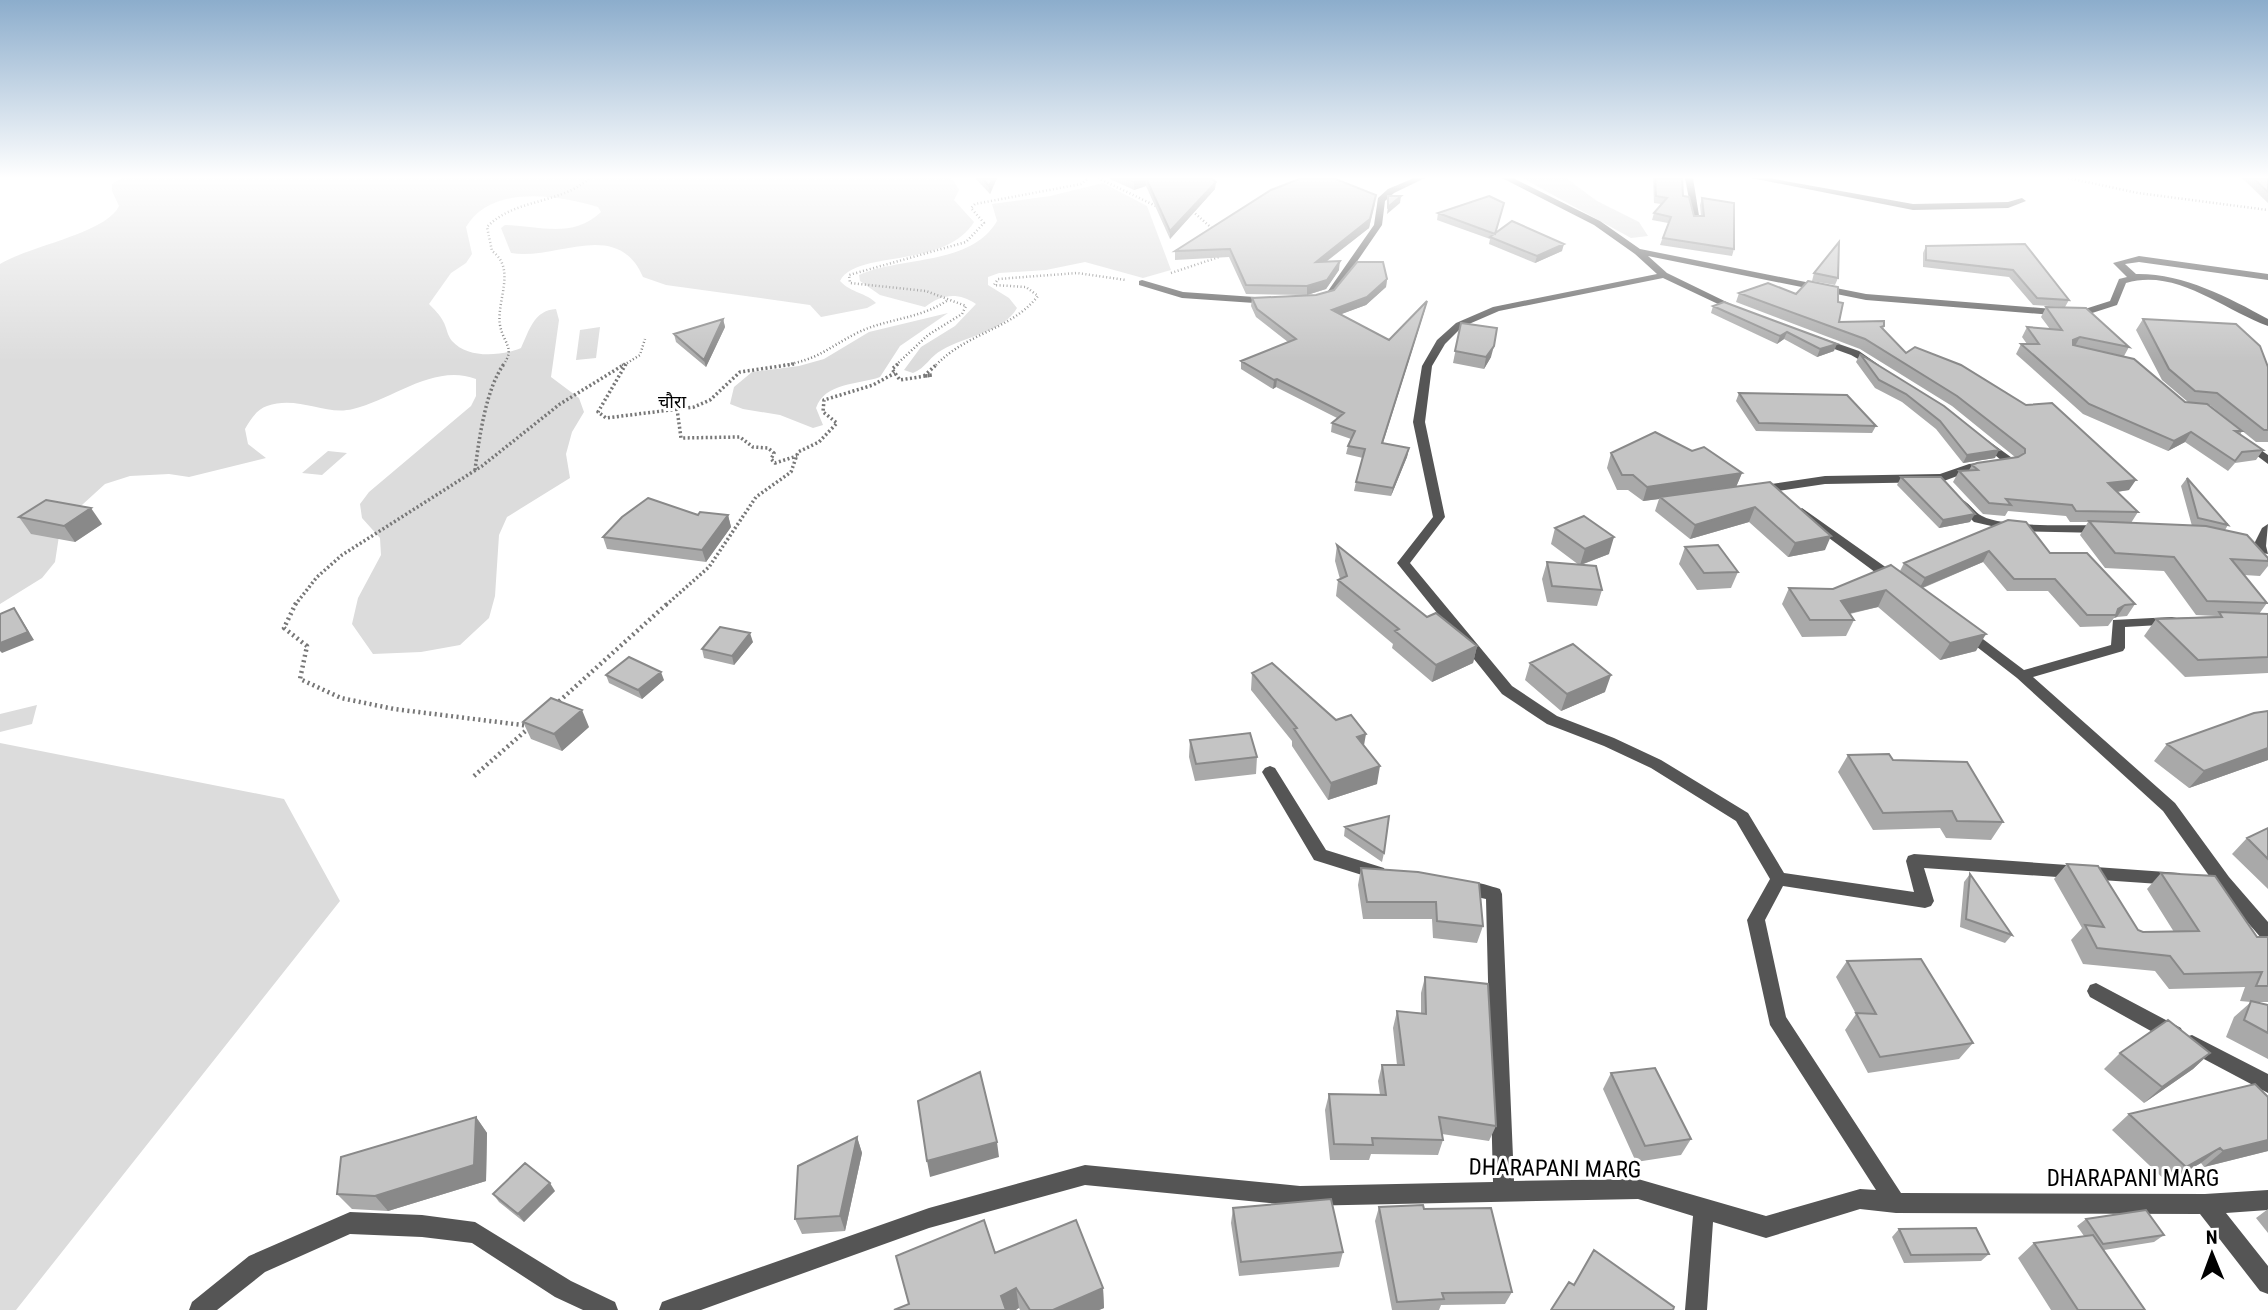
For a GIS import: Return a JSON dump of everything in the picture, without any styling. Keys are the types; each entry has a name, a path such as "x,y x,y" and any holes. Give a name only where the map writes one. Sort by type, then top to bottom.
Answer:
{"street":[{"path":"1308,301 1331,293 1369,239"},
{"path":"1620,239 1664,275 1703,296 1752,316"},
{"path":"1638,252 1866,297 2066,313 2089,311 2114,303 2122,281 2132,276"},
{"path":"2268,277 2139,259 2118,262 2132,276 2181,284 2268,323"},
{"path":"1664,275 1496,309 1459,325 1441,342 1427,366 1419,422 1439,517 1403,563 1507,690 1552,720 1656,764 1742,817 1779,879"},
{"path":"1142,283 1182,295 1284,301"},
{"path":"1809,336 1855,353 1882,370"},
{"path":"1745,493 1825,480 1941,478 1969,468 2011,462 1968,428"},
{"path":"2242,439 2268,461"},
{"path":"1941,478 1978,519 2014,527 2117,529"},
{"path":"1769,488 1905,587"},
{"path":"2233,543 2263,550 2268,528"},
{"path":"2022,675 2118,648 2118,623 2192,621"},
{"path":"1959,627 2022,675 2169,807 2223,882 2268,934"},
{"path":"1270,772 1320,855 1395,876"},
{"path":"1779,879 1925,901 1914,861 2223,882"},
{"path":"1779,879 1756,920 1777,1019 1896,1203"},
{"path":"1444,885 1494,894 1504,1190"},
{"path":"2096,991 2268,1084"},
{"name":"DHARAPANI MARG","path":"670,1310 693,1299 929,1218 1085,1175 1300,1196 1638,1189 1766,1227 1860,1199 1896,1203 2205,1204 2268,1200"},
{"path":"2205,1204 2268,1283"},
{"path":"1696,1310 1704,1208"},
{"path":"200,1310 257,1264 350,1223 422,1226 475,1233 563,1289 607,1310"}],"path":[{"path":"475,471 481,426 491,398 494,377 509,356 510,346 500,326 505,278 499,256 492,251 489,239"},
{"path":"969,239 849,275 850,283 940,294 966,306 962,314 928,335 892,369 900,380 924,376 956,346 1015,320 1029,309 1038,296 1026,287 995,285 998,279 1077,273 1142,283 1221,256"},
{"path":"625,364 598,412 606,418 677,409 710,400 740,372 793,364 823,355 858,332 929,313 948,300"},
{"path":"531,726 394,709 341,698 300,679 307,646 284,628 290,609 332,563 371,531 475,471 586,385 640,355 645,339"},
{"path":"677,409 681,438 740,437 752,447 768,448 774,453 771,459 775,463 797,456 798,452 819,442 837,423 823,412 824,400 873,385 895,373"},
{"path":"546,713 709,567 756,498 791,472 798,452"},
{"path":"474,776 537,721"}],"shaded area":[{"path":"62,239 469,239 472,254 466,263 451,273 429,304 442,319 452,341 467,351 485,354 504,353 521,348 537,317 556,309 559,320 551,377 579,398 584,412 572,432 566,454 570,478 507,517 499,535 495,596 489,618 460,645 421,652 373,654 352,624 358,598 381,555 380,538 362,518 360,504 369,492 471,406 476,396 476,379 460,375 429,379 353,409 332,410 290,403 263,407 245,429 248,444 266,458 189,477 169,474 130,476 105,484 71,515 59,536 55,562 42,578 0,604 0,264"},
{"path":"505,239 956,239 943,247 923,253 863,265 849,271 840,281 876,303 867,308 821,317 810,305 666,285 643,277 632,259 618,249 602,245 529,254 511,253"},
{"path":"979,239 1159,239 1171,270 1143,278 1085,262 1046,270 999,273 988,277 988,285 1009,298 1017,308 1011,316 994,328 942,350 917,371 913,373 904,370 921,347 955,326 976,304 950,296 925,307 880,295 860,281 859,275 934,258 970,246"},
{"path":"948,313 900,346 880,377 827,393 816,408 823,425 813,428 780,415 730,404 734,387 752,372 799,366 824,359 869,332"},
{"path":"600,327 596,358 576,360 580,330"},
{"path":"328,451 347,453 322,475 302,473"},
{"path":"37,705 32,724 0,732 0,714"},
{"path":"0,743 284,799 340,901 16,1310 0,1310"}],"building":[{"path":"1194,239 1345,239 1316,262 1340,261 1327,280 1307,286 1246,285 1230,249 1175,251"},
{"path":"1495,239 1553,239 1564,244 1537,256"},
{"path":"1670,239 1734,239 1734,249"},
{"path":"1839,242 1838,278 1814,273"},
{"path":"2025,244 2069,300 2037,298 2013,270 1926,260 1926,246"},
{"path":"1357,262 1383,262 1387,279 1367,297 1332,310 1389,340 1427,301 1382,443 1409,448 1393,488 1356,482 1365,449 1348,446 1355,431 1332,423 1344,413 1241,361 1296,339 1257,309 1252,298 1316,295 1334,290"},
{"path":"1808,281 1838,287 1838,302 1843,303 1839,322 1884,321 1884,326 1881,327 1906,353 1915,347 1961,365 2026,405 2052,403 2136,480 2108,483 2138,512 2076,511 2072,505 2006,499 2011,505 1989,503 1959,471 1978,470 1972,465 1977,463 2018,457 2025,453 2025,449 1957,396 1865,339 1739,293 1768,283 1796,294"},
{"path":"1724,302 1837,344 1820,349 1787,332 1780,336 1713,306"},
{"path":"2046,307 2086,308 2129,347 2080,337 2073,340 2073,345 2134,359 2185,402 2207,404 2242,431 2235,431 2263,450 2242,452 2235,461 2191,432 2174,441 2089,404 2021,344 2039,344 2027,327 2062,330"},
{"path":"723,319 704,360 674,334"},
{"path":"2143,319 2236,324 2260,346 2268,367 2268,430 2264,430 2217,393 2195,391 2169,369"},
{"path":"1461,323 1497,328 1494,346 1486,357 1455,351"},
{"path":"1860,354 1944,406 1999,450 1967,455 1940,421 1906,394 1879,380"},
{"path":"1739,393 1847,395 1876,426 1759,423"},
{"path":"1655,432 1692,451 1704,447 1742,473 1647,487 1633,475 1622,475 1611,453"},
{"path":"1901,477 1941,477 1975,514 1943,520"},
{"path":"2187,478 2228,525 2198,518"},
{"path":"1770,482 1831,536 1795,543 1755,507 1695,525 1660,497"},
{"path":"648,498 698,515 700,512 728,515 702,550 603,537 622,517"},
{"path":"46,500 91,508 64,526 19,517"},
{"path":"1584,516 1614,537 1585,549 1555,528"},
{"path":"2008,520 2026,522 2050,553 2087,553 2135,604 2118,609 2116,615 2087,615 2055,579 2014,579 1989,551 1925,578 1904,563"},
{"path":"2089,521 2206,526 2247,535 2268,561 2231,559 2267,603 2207,601 2174,557 2115,553"},
{"path":"1337,545 1427,617 1436,613 1477,646 1436,665 1395,631 1399,629 1338,580 1347,576"},
{"path":"1718,545 1738,572 1704,573 1685,547"},
{"path":"1547,562 1596,566 1602,590 1552,586"},
{"path":"1891,565 1986,634 1950,643 1886,590 1841,601 1854,620 1810,620 1789,588 1833,589"},
{"path":"14,608 28,632 0,643 0,614"},
{"path":"2219,612 2268,614 2268,657 2198,660 2156,619 2222,617"},
{"path":"720,627 750,633 732,656 702,649"},
{"path":"1573,644 1611,675 1567,694 1530,663"},
{"path":"629,657 661,672 638,690 606,675"},
{"path":"1272,663 1336,720 1351,715 1366,734 1357,737 1380,766 1331,783 1294,729 1297,728 1252,673"},
{"path":"551,698 582,710 554,734 523,722"},
{"path":"2268,711 2268,748 2204,771 2167,744 2254,713"},
{"path":"1250,733 1257,757 1196,764 1190,740"},
{"path":"1889,754 1893,760 1967,762 2003,822 1957,821 1952,811 1883,813 1848,755"},
{"path":"1389,816 1384,853 1345,827"},
{"path":"2268,828 2268,859 2247,838"},
{"path":"2067,864 2098,866 2138,930 2143,932 2199,931 2161,873 2215,876 2257,937 2268,937 2268,986 2256,986 2262,972 2184,974 2170,956 2097,948 2085,925 2104,927"},
{"path":"1361,868 1418,872 1479,883 1483,926 1437,921 1436,902 1367,902"},
{"path":"1970,874 2012,935 1966,919"},
{"path":"1921,959 1973,1043 1880,1057 1856,1013 1876,1014 1847,961"},
{"path":"1425,977 1488,984 1496,1126 1439,1117 1443,1140 1372,1138 1373,1145 1334,1144 1329,1094 1386,1095 1382,1065 1404,1065 1397,1011 1426,1014"},
{"path":"2251,1001 2268,1005 2268,1033 2244,1020"},
{"path":"2168,1020 2210,1053 2162,1087 2120,1053"},
{"path":"1655,1068 1691,1139 1645,1146 1611,1073"},
{"path":"980,1072 997,1142 927,1161 918,1101"},
{"path":"2255,1084 2268,1097 2268,1140 2223,1151 2220,1148 2186,1167 2129,1114"},
{"path":"476,1117 474,1165 375,1196 337,1194 341,1157"},
{"path":"857,1137 840,1216 795,1219 798,1166"},
{"path":"525,1163 550,1183 518,1214 493,1194"},
{"path":"1331,1199 1343,1252 1241,1262 1233,1208"},
{"path":"1423,1205 1424,1209 1491,1208 1512,1292 1442,1293 1444,1299 1397,1302 1379,1207"},
{"path":"2146,1210 2164,1235 2103,1244 2086,1219"},
{"path":"984,1220 995,1253 1076,1220 1103,1288 1053,1310 1030,1310 1016,1288 1001,1296 1006,1310 894,1310 909,1304 896,1256"},
{"path":"1976,1228 1989,1254 1911,1255 1899,1229"},
{"path":"2093,1235 2145,1310 2078,1310 2034,1243"},
{"path":"1594,1250 1674,1307 1673,1310 1551,1310 1569,1282 1574,1285"}],"district":[{"name":"चौरा","path":"672,402"}]}
